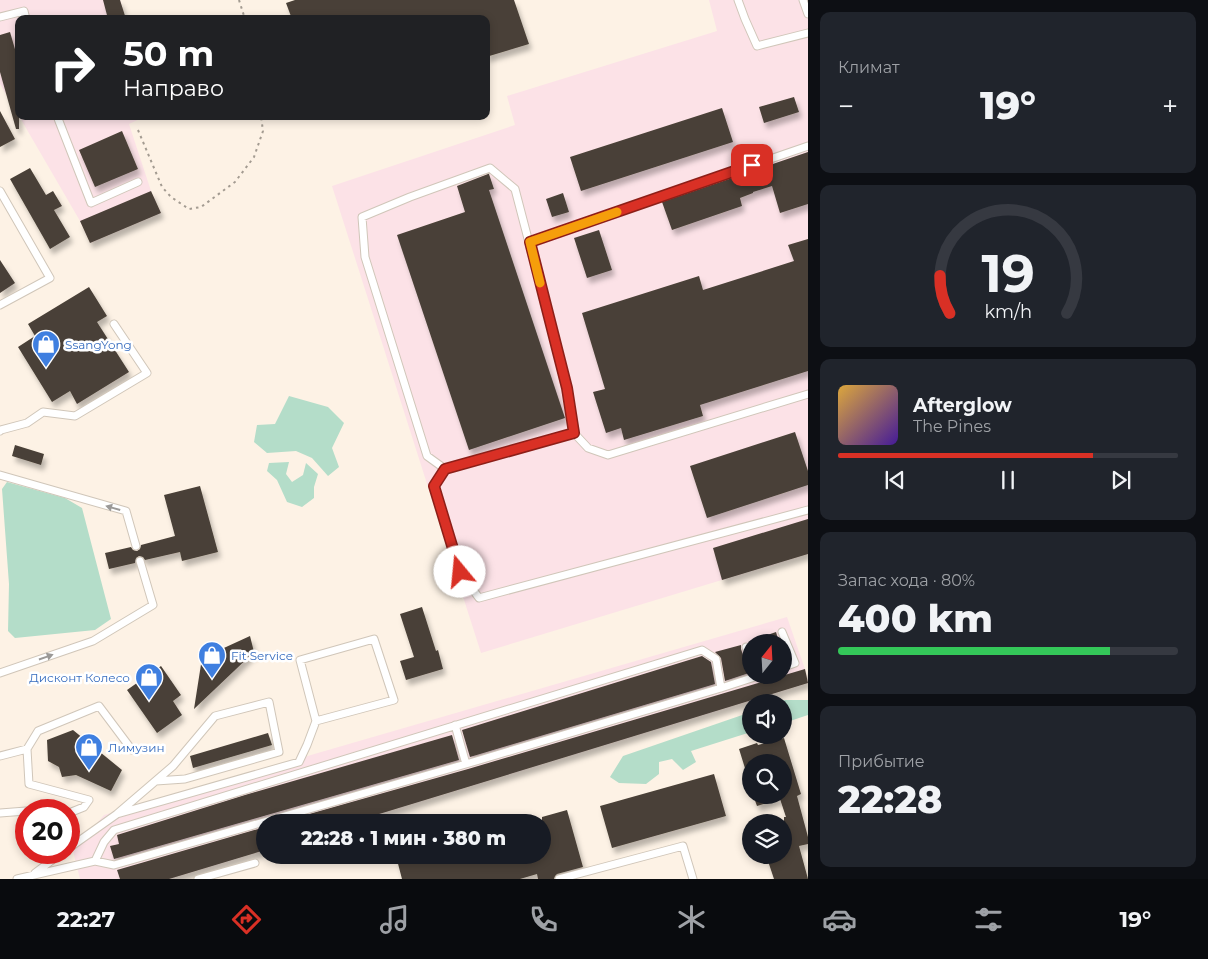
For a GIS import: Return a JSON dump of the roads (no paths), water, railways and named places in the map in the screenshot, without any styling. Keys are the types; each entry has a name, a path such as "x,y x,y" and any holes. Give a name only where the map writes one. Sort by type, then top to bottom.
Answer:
{"lane":[{"path":"738,0 757,46 808,33"},
{"path":"803,0 808,14"},
{"path":"0,16 24,11 25,15"},
{"path":"59,120 91,204 138,182"},
{"path":"530,242 808,146"},
{"path":"445,469 428,456 366,257 362,217 410,197 490,168 516,188 567,388 574,433 588,448 608,455 808,394"},
{"path":"0,192 50,278 0,305"},
{"path":"0,432 1,430 27,423 43,412 75,416 147,373 114,324"},
{"path":"574,433 445,469 434,486 460,572 479,598 808,510"},
{"path":"0,475 126,511 136,546"},
{"path":"0,673 93,642 154,606 140,561"},
{"path":"117,814 299,762 308,745 316,721 300,660 374,639 394,700 316,721"},
{"path":"96,861 104,842 114,830 702,650 716,659 721,688"},
{"path":"17,879 33,877 96,861 114,865 466,764 742,681"},
{"path":"80,840 117,814 173,766 215,716 269,702 279,752 185,778 156,781"},
{"path":"80,809 89,800 29,784 27,749 38,731 99,706 132,750"},
{"path":"455,725 466,764"},
{"path":"0,756 27,749"},
{"path":"0,813 15,812"},
{"path":"559,879 683,846 693,879"},
{"path":"198,879 255,863"},
{"path":"33,877 49,864"}],"place":[{"name":"SsangYong","path":"46,368"},
{"name":"Fit Service","path":"212,679"},
{"name":"Дисконт Колесо","path":"149,701"},
{"name":"Лимузин","path":"89,771"}]}
